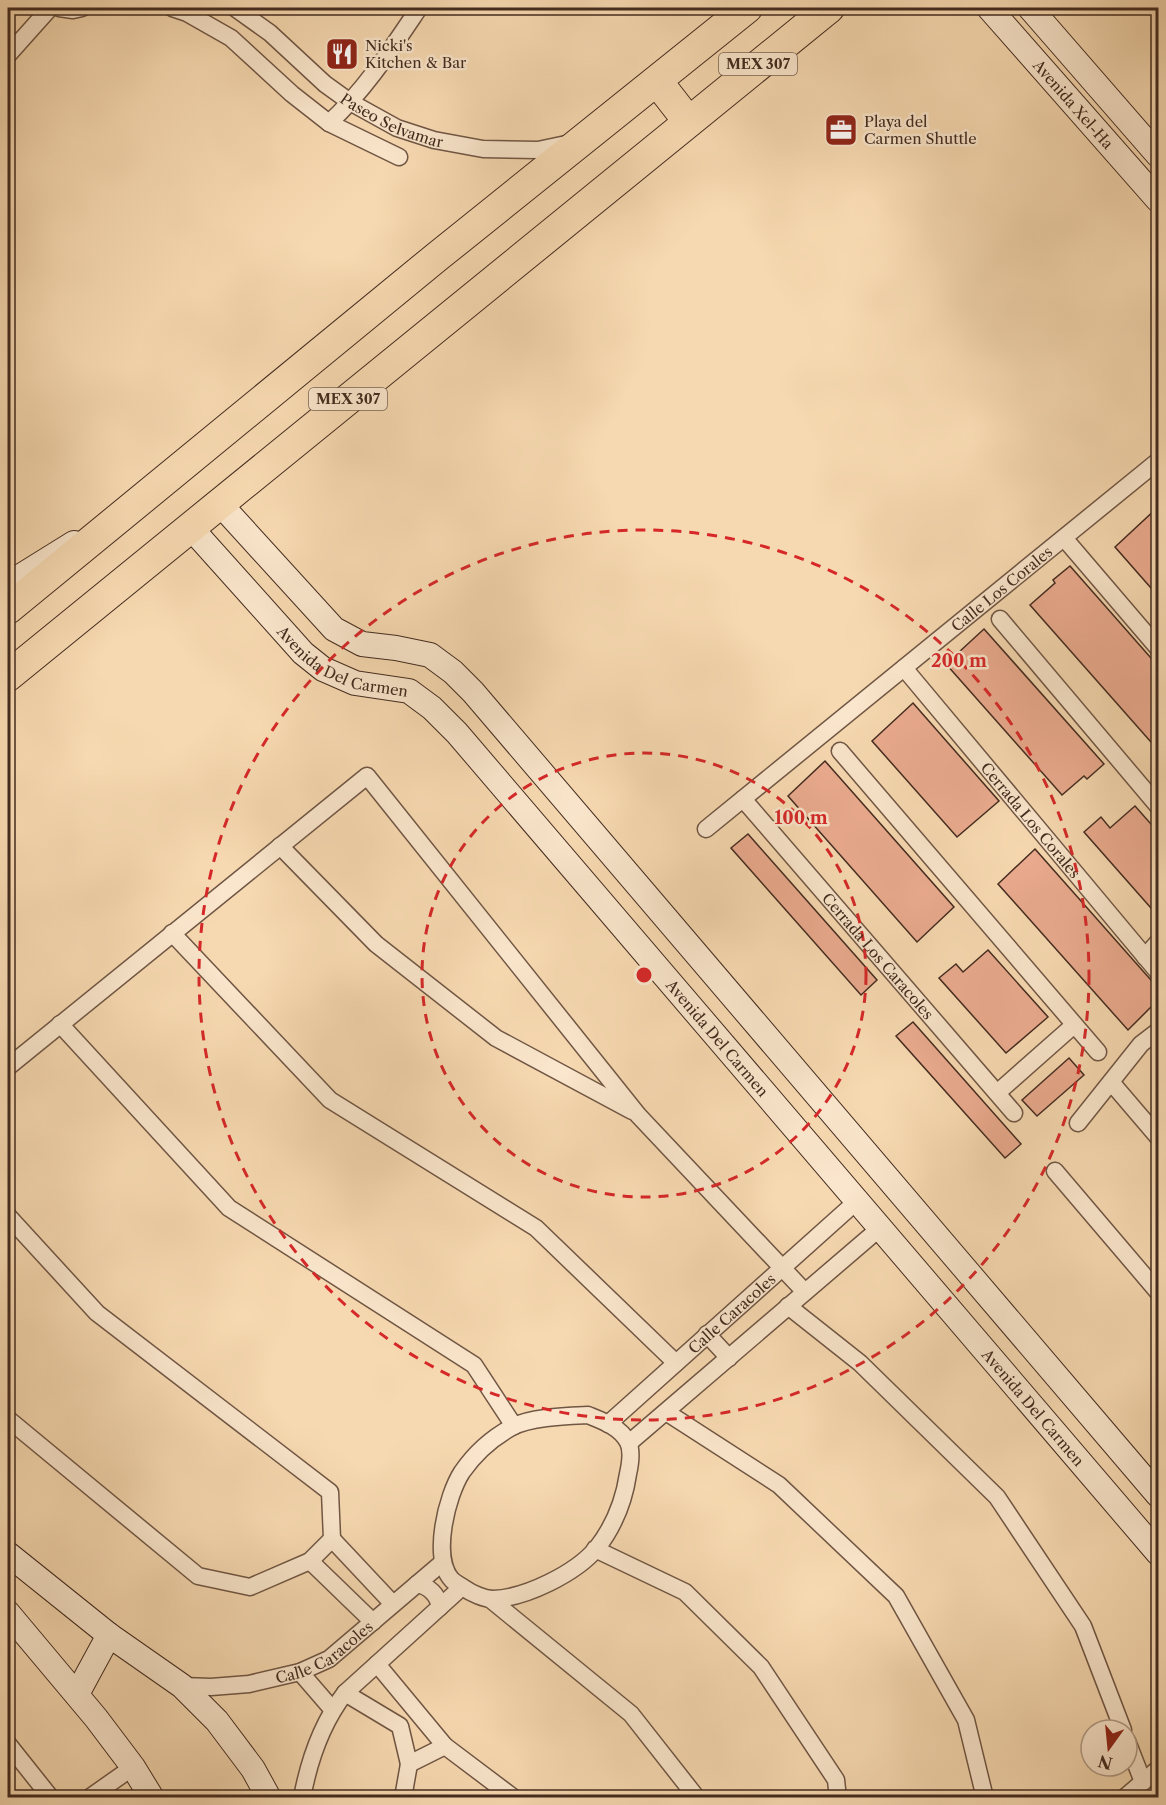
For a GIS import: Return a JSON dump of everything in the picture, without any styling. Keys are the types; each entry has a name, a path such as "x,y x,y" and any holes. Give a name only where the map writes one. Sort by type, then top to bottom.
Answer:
{"highway":[{"name":"MEX 307","path":"8,609 579,141 747,8"},
{"name":"MEX 307","path":"8,676 829,8"},
{"path":"657,81 688,121"}],"main road":[{"name":"Avenida Xel-Ha","path":"989,8 1158,200"},
{"name":"Avenida Xel-Ha","path":"1030,8 1158,155"},
{"name":"Avenida Del Carmen","path":"220,505 334,629 362,644 430,655 453,672 472,692 1158,1496"},
{"path":"8,584 66,547 113,523"},
{"name":"Avenida Del Carmen","path":"191,528 303,653 323,669 354,682 409,691 432,708 521,808 936,1293 1155,1541"},
{"path":"242,585 271,560"},
{"path":"287,635 316,609"},
{"path":"521,808 551,783"},
{"path":"798,1132 827,1107"},
{"path":"936,1293 965,1269"},
{"path":"8,1554 110,1635 182,1686 217,1721 253,1769 269,1797"},
{"path":"8,1613 77,1694 133,1767 150,1797"},
{"path":"77,1694 110,1635"}],"street":[{"path":"8,55 50,8"},
{"path":"59,8 73,10 82,8"},
{"name":"Paseo Selvamar","path":"172,8 187,13 231,38 292,94 329,123 399,157"},
{"name":"Paseo Selvamar","path":"236,8 270,33 325,84 350,102 397,128 434,140 483,149 538,150 579,141"},
{"path":"329,123 350,102 390,51 419,8"},
{"name":"Calle Los Corales","path":"706,829 1158,461"},
{"path":"1064,538 1158,648"},
{"path":"1000,619 1158,806"},
{"name":"Cerrada Los Corales","path":"904,668 1158,972"},
{"path":"840,751 1098,1052"},
{"path":"8,1067 367,776 638,1115 805,1292"},
{"name":"Cerrada Los Caracoles","path":"743,799 1014,1113"},
{"path":"280,846 376,944 496,1038 638,1115"},
{"path":"172,933 330,1100 536,1228 676,1363"},
{"path":"1145,957 1158,942"},
{"path":"60,1024 229,1208 474,1365 514,1426"},
{"path":"997,1093 1074,1025"},
{"path":"1078,1123 1141,1044 1158,1031"},
{"path":"1111,1082 1158,1137"},
{"path":"1055,1171 1158,1292"},
{"name":"Calle Caracoles","path":"608,1424 857,1201"},
{"path":"8,1216 97,1313 330,1492 332,1539 393,1604"},
{"name":"Calle Caracoles","path":"629,1443 880,1228"},
{"path":"788,1306 860,1363 997,1497 1083,1626 1118,1718"},
{"path":"707,1334 729,1358"},
{"path":"666,1412 779,1485 896,1596 966,1720 985,1797"},
{"path":"490,1599 519,1595 547,1583 572,1569 596,1549 612,1525 625,1496 629,1443 615,1427 588,1415 553,1417 514,1426 484,1446 461,1474 448,1504 442,1535 443,1562 451,1579 462,1587 490,1599 631,1714 696,1797"},
{"path":"8,1419 198,1576 250,1587 310,1562 332,1539"},
{"path":"596,1549 685,1592 761,1667 836,1780 838,1797"},
{"path":"310,1562 373,1622"},
{"name":"Calle Caracoles","path":"182,1686 211,1687 249,1684 300,1672 328,1659 443,1562"},
{"path":"417,1584 430,1589 436,1596 440,1607"},
{"path":"302,1797 312,1756 332,1709 345,1692 462,1587"},
{"path":"377,1664 445,1746 514,1797"},
{"path":"300,1672 332,1709"},
{"path":"345,1692 399,1726 409,1764 403,1797"},
{"path":"399,1726 417,1712"},
{"path":"8,1744 51,1797"},
{"path":"409,1764 445,1746"},
{"path":"89,1797 133,1767"},
{"path":"1124,1797 1158,1769"},
{"path":"1139,1772 1143,1782"}],"building":[{"path":"1158,507 1158,596 1115,547"},
{"path":"1070,566 1158,666 1158,750 1030,605 1055,583 1053,580"},
{"path":"984,629 1104,764 1087,779 1084,776 1062,795 946,664"},
{"path":"913,703 999,801 957,837 872,741"},
{"path":"825,761 954,907 917,942 788,796"},
{"path":"1135,806 1158,832 1158,916 1084,832 1101,817 1110,828"},
{"path":"748,834 877,980 861,995 731,848"},
{"path":"1035,849 1158,988 1158,1000 1128,1030 998,884"},
{"path":"988,950 1048,1017 1006,1053 939,978 956,964 963,972"},
{"path":"913,1022 1021,1144 1005,1158 896,1036"},
{"path":"1069,1058 1084,1075 1037,1116 1022,1100"}],"place":[{"name":"Nicki's Kitchen & Bar","path":"342,54"},
{"name":"Playa del Carmen Shuttle","path":"841,130"}]}
